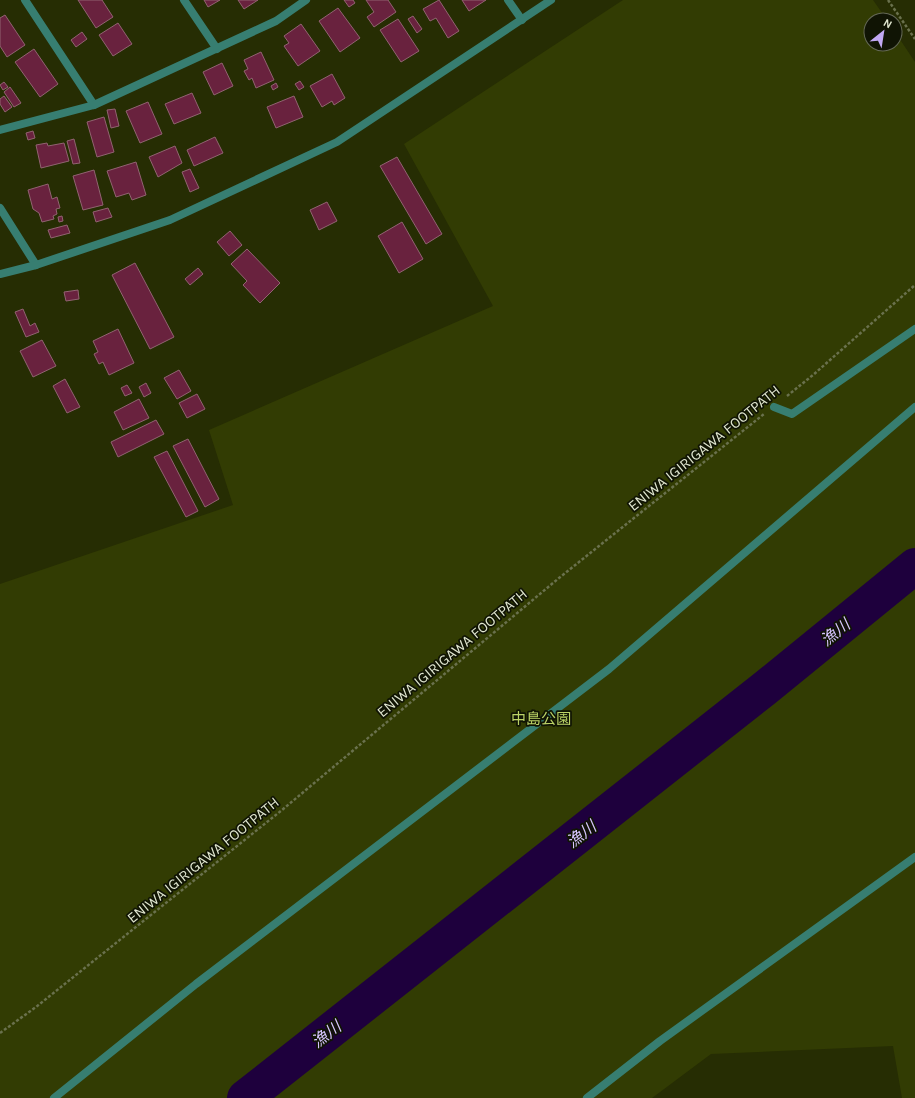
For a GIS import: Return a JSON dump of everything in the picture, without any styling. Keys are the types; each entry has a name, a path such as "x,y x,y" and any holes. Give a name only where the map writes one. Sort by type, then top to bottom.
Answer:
{"street":[{"path":"25,0 94,105"},
{"path":"184,0 217,49"},
{"path":"0,130 94,105 276,21 306,0"},
{"path":"508,0 522,20"},
{"path":"0,274 36,265 170,220 337,142 551,0"},
{"path":"0,208 36,265"},
{"path":"774,407 792,414 915,329"},
{"path":"54,1098 202,979 609,669 915,407"},
{"path":"586,1098 660,1041 915,857"}],"path":[{"path":"888,0 915,39"},
{"name":"ENIWA IGIRIGAWA FOOTPATH","path":"0,1033 36,1007 269,820 559,578 813,375 915,286"}],"green space":[{"name":"中島公園","path":"623,0 873,0 881,12 863,12 863,52 903,52 903,44 915,62 915,1098 902,1098 893,1046 711,1054 652,1098 0,1098 0,584 233,505 209,430 493,306 404,144"}],"building":[{"path":"78,0 102,0 113,17 96,28"},
{"path":"204,0 220,0 208,7"},
{"path":"238,0 258,0 244,9"},
{"path":"344,0 353,0 355,3 349,7"},
{"path":"366,0 388,0 396,12 374,27 367,17 374,12"},
{"path":"439,0 459,31 448,38 436,18 430,21 423,9"},
{"path":"462,0 486,0 469,11"},
{"path":"338,8 360,38 340,52 319,21"},
{"path":"5,15 25,45 7,57 0,46 0,18"},
{"path":"413,16 422,29 417,33 408,19"},
{"path":"398,19 419,51 401,62 380,30"},
{"path":"118,23 132,44 113,56 99,35"},
{"path":"301,24 320,51 298,66 284,46 289,43 284,36"},
{"path":"82,32 87,39 76,47 71,40"},
{"path":"34,49 58,84 40,97 15,62"},
{"path":"261,52 274,80 256,88 252,78 249,80 244,71 248,69 244,60"},
{"path":"222,63 233,86 214,95 203,72"},
{"path":"332,74 345,98 334,105 332,101 322,107 310,86"},
{"path":"300,81 304,87 299,90 295,84"},
{"path":"4,82 8,87 3,90 0,85"},
{"path":"276,83 278,87 273,90 271,86"},
{"path":"10,87 21,103 14,107 4,92"},
{"path":"192,93 201,113 174,124 165,104"},
{"path":"4,96 12,107 5,112 0,104 0,99"},
{"path":"294,96 303,117 276,128 267,107"},
{"path":"148,102 162,134 140,143 126,111"},
{"path":"115,109 119,126 111,128 107,110"},
{"path":"104,117 114,152 97,157 87,122"},
{"path":"33,131 35,138 28,140 26,133"},
{"path":"215,137 223,153 194,166 187,150"},
{"path":"74,139 80,163 73,164 67,141"},
{"path":"47,143 48,146 64,143 69,161 41,168 36,145"},
{"path":"175,146 182,163 158,177 149,157"},
{"path":"397,157 442,234 426,244 380,166"},
{"path":"136,162 146,195 132,200 129,193 116,197 107,171"},
{"path":"190,169 199,188 190,192 182,172"},
{"path":"94,170 103,205 83,210 73,176"},
{"path":"48,184 52,199 57,197 60,208 56,209 57,214 53,216 54,219 42,222 39,213 33,209 28,190"},
{"path":"327,202 337,221 319,230 310,210"},
{"path":"108,208 112,217 96,222 93,212"},
{"path":"62,216 63,221 59,222 58,217"},
{"path":"402,222 423,259 399,273 378,236"},
{"path":"67,225 70,233 51,238 48,230"},
{"path":"230,231 242,245 229,256 217,242"},
{"path":"247,249 280,283 260,303 243,285 247,281 231,264"},
{"path":"135,263 174,337 150,349 112,275"},
{"path":"198,268 203,274 190,285 185,279"},
{"path":"78,290 79,299 66,301 64,292"},
{"path":"23,309 30,326 35,323 39,332 26,337 15,312"},
{"path":"118,329 134,363 109,375 103,362 99,364 94,354 98,352 93,341"},
{"path":"42,340 56,366 33,377 20,351"},
{"path":"179,370 191,391 177,399 164,378"},
{"path":"65,379 80,407 67,413 53,386"},
{"path":"146,383 151,393 144,397 139,387"},
{"path":"127,385 132,393 125,396 121,388"},
{"path":"197,394 205,409 187,418 179,403"},
{"path":"139,399 149,418 123,430 114,412"},
{"path":"156,420 164,434 118,457 111,442"},
{"path":"188,439 219,499 205,507 173,446"},
{"path":"167,451 198,511 186,517 154,457"}],"waterway":[{"name":"漁川","path":"245,1098 764,689 915,566"}]}
